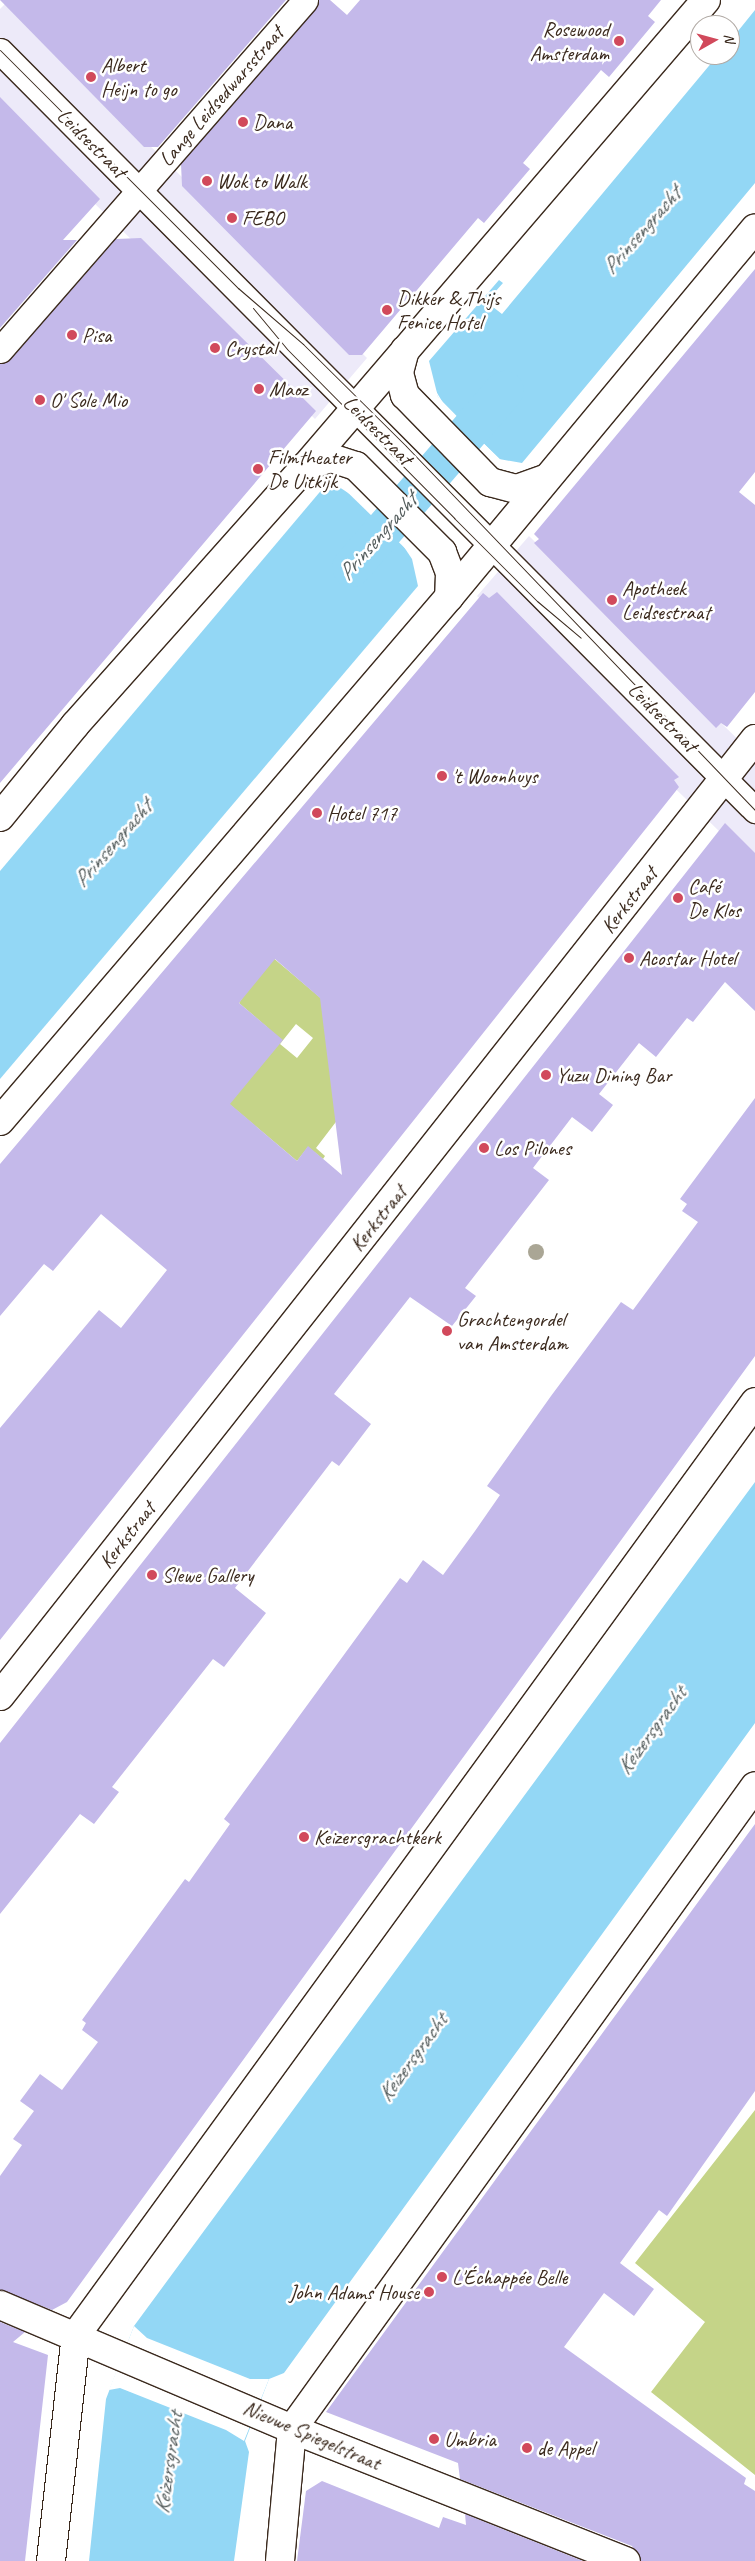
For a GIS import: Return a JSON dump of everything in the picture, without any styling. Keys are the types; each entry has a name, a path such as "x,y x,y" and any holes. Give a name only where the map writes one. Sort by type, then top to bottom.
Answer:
{"street":[{"name":"Lange Leidsedwarsstraat","path":"0,350 305,0"},
{"path":"0,816 74,725 306,466 706,0"},
{"name":"Leidsestraat","path":"0,51 755,810"},
{"path":"0,1122 448,597 544,479 755,228"},
{"name":"Leidsestraat","path":"405,350 400,380 414,408 490,482 517,488 544,479"},
{"name":"Leidsestraat","path":"306,466 331,458 356,466 432,540 448,566 448,597"},
{"name":"Kerkstraat","path":"0,1696 755,739"},
{"path":"51,2561 76,2335 755,1402"},
{"path":"280,2561 292,2429 755,1786"},
{"name":"Nieuwe Spiegelstraat","path":"0,2305 76,2335 292,2429 626,2561"}],"shaded area":[{"path":"5,4 367,358 315,419 0,111 0,9"},
{"path":"529,536 755,756 755,866 477,596"}],"green space":[{"path":"271,956 375,1044 345,1110 316,1148 325,1156 323,1159 308,1147 297,1161 221,1097 268,1035 267,1027 239,1003","holes":["296,1024 313,1038 297,1058 280,1044"]},
{"path":"755,2110 755,2475 651,2392 705,2322 635,2263"}],"water":[{"path":"755,10 755,183 522,463 499,459 438,397 429,361 499,280 503,283 495,292 501,297 493,307 502,314 710,65 740,65 740,29"},
{"path":"336,485 359,500 400,541 412,559 418,586 0,1079 0,871 324,487"},
{"name":"Keizersgracht","path":"755,1482 755,1723 284,2373 269,2379 245,2441 249,2452 234,2561 89,2561 106,2399 134,2326"}],"pier":[{"path":"434,388 445,406 506,465 488,453 443,408"},
{"path":"338,483 361,499 402,540 414,557"},
{"path":"134,2326 147,2338 250,2379 269,2379 244,2441 226,2430 120,2388 109,2390"}],"building":[{"path":"0,0 286,0 158,147 144,147"},
{"path":"319,0 330,0 347,15 360,0 661,0 648,16 655,22 609,77 601,70 523,163 530,169 484,223 478,218 362,355 349,355 182,186 181,164 316,9"},
{"path":"0,97 100,199 63,240 77,240 0,328"},
{"path":"141,238 316,411 0,783 0,364 11,359 116,239"},
{"path":"755,269 755,472 739,492 755,505 755,692 727,727 721,723 716,728 534,543 539,539 534,534"},
{"path":"497,592 679,777 674,780 679,787 0,1640 0,1428 99,1310 121,1328 167,1270 101,1214 53,1271 44,1264 0,1316 0,1164 483,593 489,598","holes":["275,959 320,998 342,1175 308,1146 297,1161 230,1104 283,1040 239,1003"]},
{"path":"725,823 755,853 755,1011 725,982 693,1022 687,1018 656,1057 639,1043 599,1094 613,1105 592,1132 572,1117 533,1168 549,1180 465,1288 476,1296 452,1326 410,1297 334,1394 371,1424 339,1466 332,1461 235,1588 266,1613 224,1667 213,1659 112,1787 119,1792 94,1824 80,1814 0,1914 0,1743"},
{"path":"755,1098 755,1356 67,2302 52,2310 0,2290 0,2176 22,2145 13,2139 34,2111 20,2101 40,2074 62,2090 98,2042 82,2030 86,2023 82,2020 185,1879 189,1882 230,1824 224,1819 400,1578 407,1583 423,1560 443,1575 500,1495 487,1486 551,1396 621,1302 633,1310 698,1222 682,1211 687,1204 680,1199"},
{"path":"755,1824 755,2091 667,2216 659,2210 620,2263 654,2289 634,2316 604,2293 564,2347 746,2478 744,2484 755,2491 755,2561 641,2561 632,2546 460,2479 458,2463 326,2412"},
{"path":"0,2322 25,2332 13,2342 48,2355 25,2561 0,2561"},
{"path":"322,2481 439,2528 443,2517 466,2525 465,2514 583,2561 297,2561 306,2491"}],"waterway":[{"name":"Prinsengracht","path":"351,567 504,390"}],"tram line":[{"path":"0,50 238,288 303,344 406,446 755,810"},
{"path":"253,308 287,349 454,518 537,601 581,638"}],"place":[{"name":"Rosewood Amsterdam","path":"619,41"},
{"name":"Albert Heijn to go","path":"91,77"},
{"name":"Dana","path":"243,122"},
{"name":"Wok to Walk","path":"207,181"},
{"name":"FEBO","path":"232,218"},
{"name":"Dikker & Thijs Fenice Hotel","path":"387,310"},
{"name":"Pisa","path":"72,335"},
{"name":"Crystal","path":"215,348"},
{"name":"Maoz","path":"259,389"},
{"name":"O' Sole Mio","path":"40,400"},
{"name":"Filmtheater De Uitkijk","path":"258,469"},
{"name":"Apotheek Leidsestraat","path":"612,600"},
{"name":"'t Woonhuys","path":"442,776"},
{"name":"Hotel 717","path":"317,813"},
{"name":"Café De Klos","path":"678,898"},
{"name":"Acostar Hotel","path":"629,958"},
{"name":"Yuzu Dining Bar","path":"546,1075"},
{"name":"Los Pilones","path":"484,1148"},
{"name":"Grachtengordel van Amsterdam","path":"447,1331"},
{"name":"Slewe Gallery","path":"152,1575"},
{"name":"Keizersgrachtkerk","path":"304,1837"},
{"name":"L'Échappée Belle","path":"442,2277"},
{"name":"John Adams House","path":"429,2292"},
{"name":"Umbria","path":"434,2439"},
{"name":"de Appel","path":"527,2448"}]}
